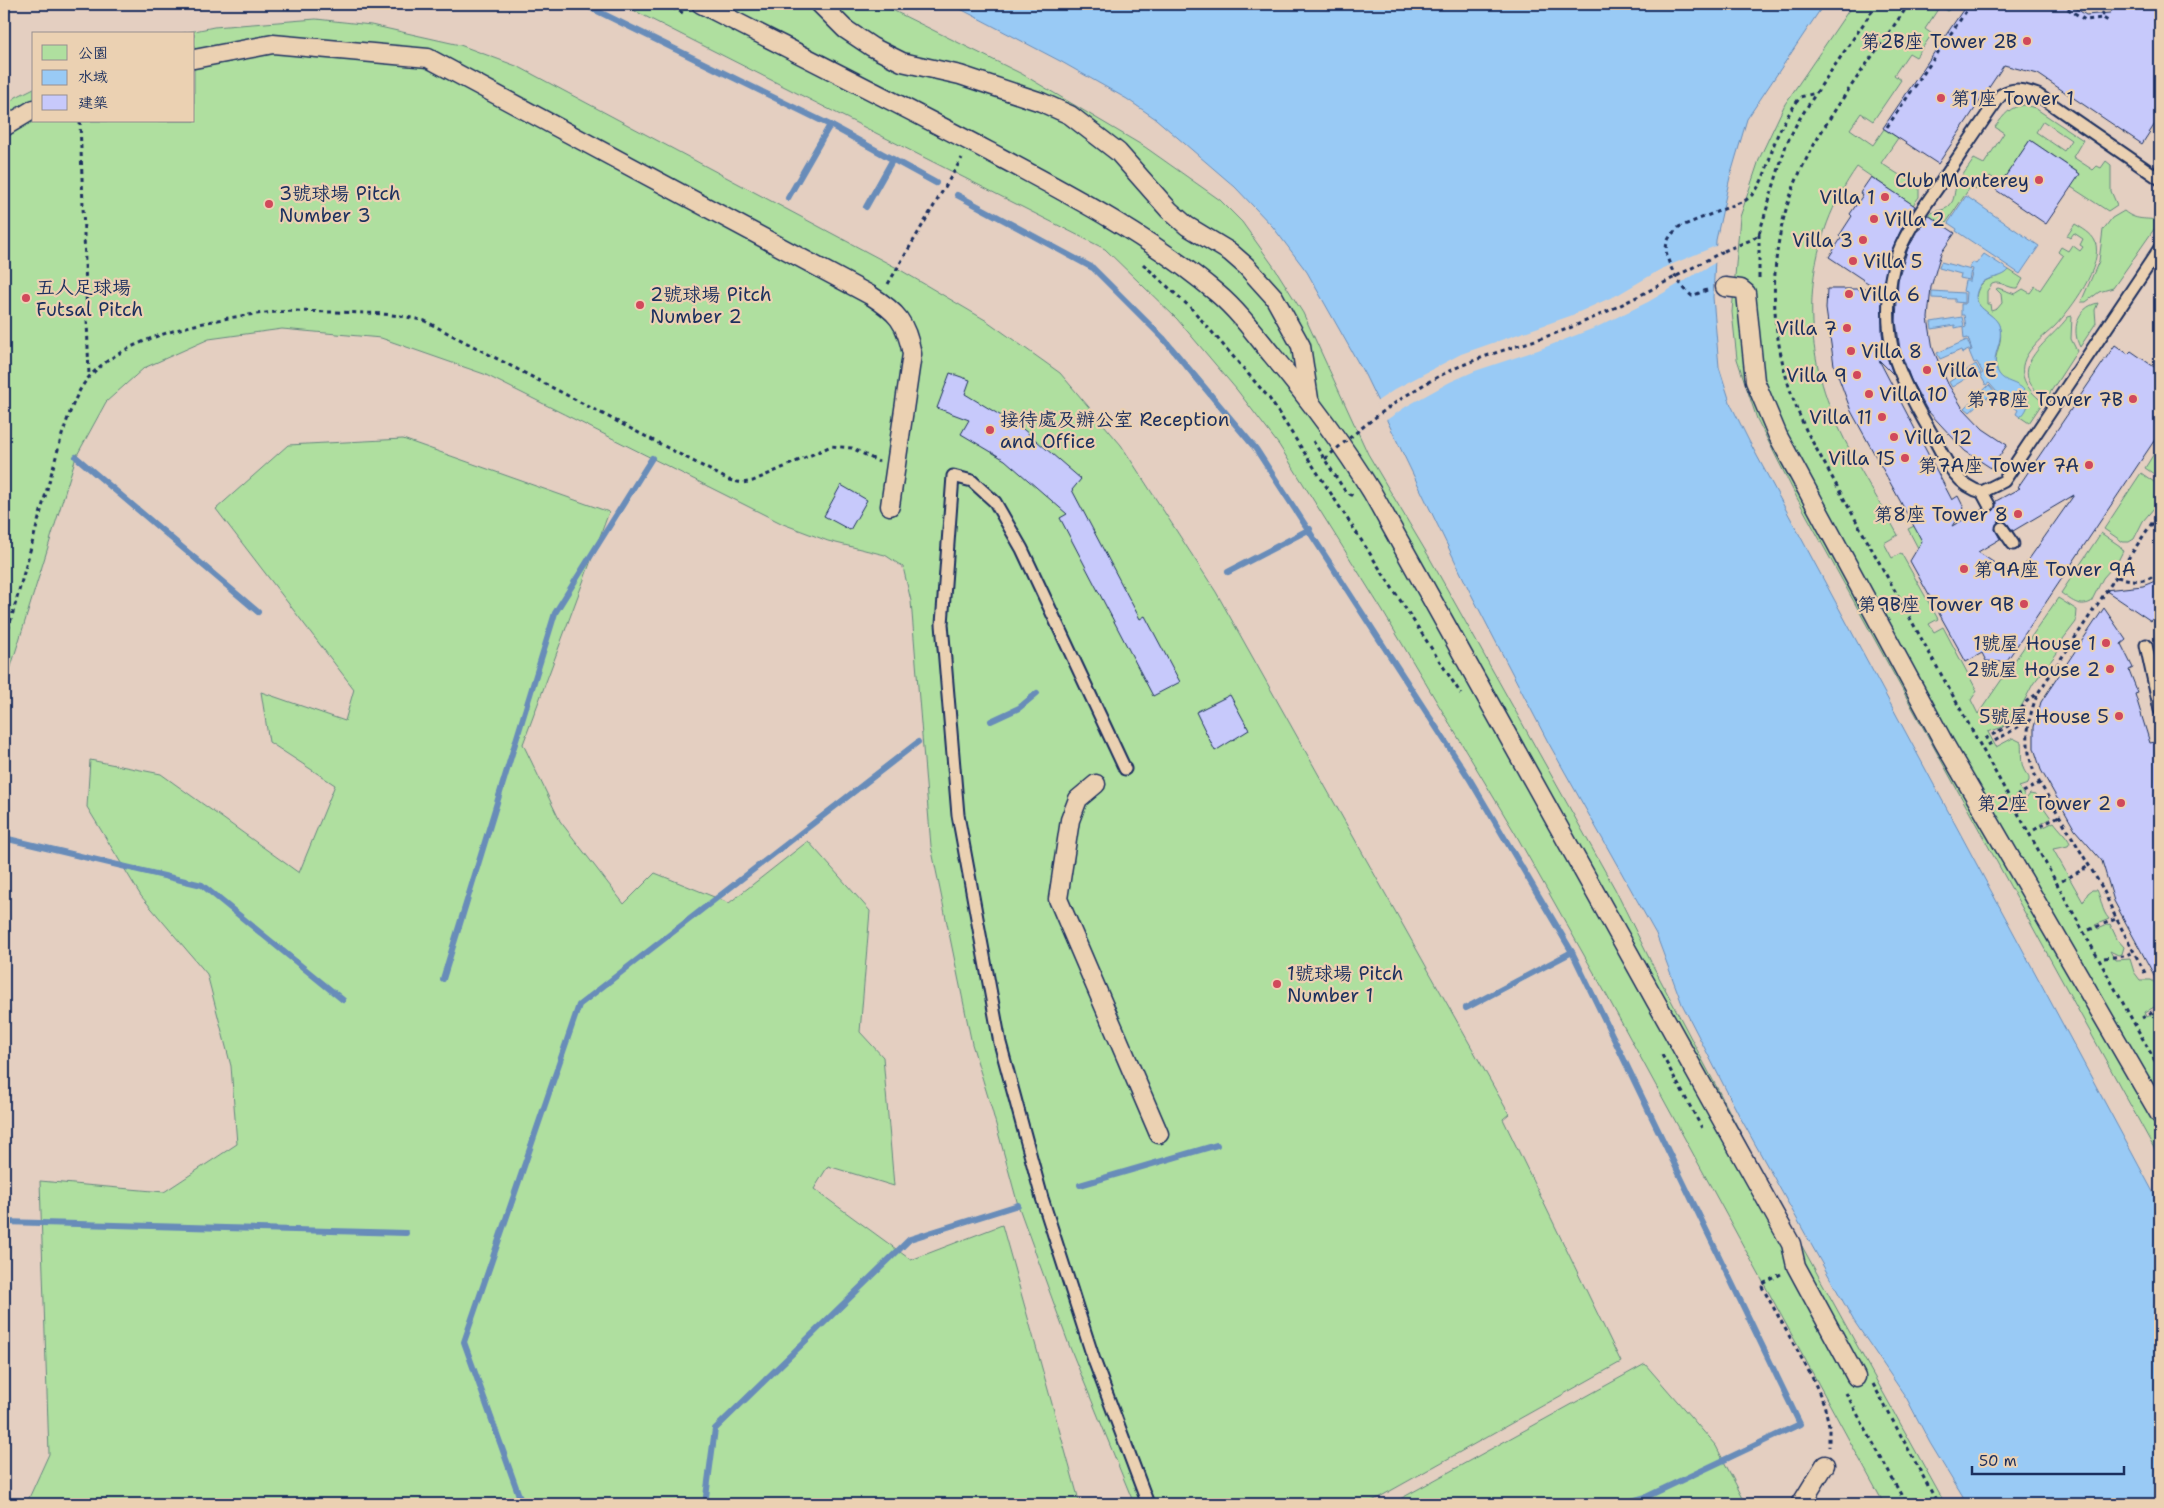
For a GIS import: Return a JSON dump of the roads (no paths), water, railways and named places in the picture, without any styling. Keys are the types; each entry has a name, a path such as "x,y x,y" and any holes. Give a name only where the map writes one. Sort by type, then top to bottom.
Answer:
{"street":[{"path":"820,4 845,29 872,47 902,62 960,75 1041,102 1070,115 1103,139 1118,152 1169,210 1187,226 1206,236 1235,256 1274,297 1301,346 1309,399"},
{"path":"696,10 938,125 1026,171 1122,226 1194,274 1220,296 1242,319 1309,399 1345,448 1382,509 1792,1244 1796,1266 1849,1380"},
{"path":"195,58 273,44 428,58 870,295 893,310 910,339 912,354 890,506"},
{"path":"4,127 32,111"},
{"path":"1725,287 1741,289 1746,293 1756,381 1778,436 1944,743 2160,1115"},
{"path":"1096,784 1078,799 1070,820 1058,899 1159,1134"},
{"path":"1801,1504 1825,1465"}],"lane":[{"path":"1989,505 1982,492 1965,485 1956,477 1915,404 1899,369 1893,350 1889,309 1890,290 1894,268 1910,230 2001,95 2010,90 2024,90 2038,95 2159,174"},
{"path":"1982,492 2004,481 2160,248"},
{"path":"1125,769 1022,549 995,502 972,481 953,476 942,624 956,796 1000,1043 1042,1198 1094,1360 1148,1504"},
{"path":"2002,528 2013,544"},
{"path":"2146,645 2159,695 2160,710"}],"water":[{"path":"951,4 1824,4 1747,119 1730,177 1716,240 1713,297 1719,367 1731,405 1749,441 2160,1205 2160,1504 1967,1504 1930,1443 1907,1399 1854,1321 1740,1117 1682,1004 1656,934 1548,742 1470,592 1365,375 1307,272 1273,227 1235,187 1156,119 1127,99 1060,61"},
{"path":"1966,196 2039,246 2020,274 1956,231 1957,229 1948,223"},
{"path":"1984,254 2009,270 2001,276 1984,281 1976,295 1979,305 1999,325 2000,337 1995,364 1999,374 2007,381 2021,387 2028,398 2026,410 2020,417 2016,414 2018,410 2005,401 2003,403 1995,395 1997,392 1989,383 1986,385 1980,375 1983,373 1977,362 1974,363 1969,351 1972,350 1968,338 1964,339 1963,328 1966,327 1964,315 1961,315 1961,304 1965,304 1966,292 1963,291 1965,281 1970,281 1973,269 1969,268 1973,262 1976,264"},
{"path":"1941,262 1971,270 1969,280 1960,278 1961,274 1939,268"},
{"path":"1932,291 1964,293 1964,303 1955,302 1955,299 1932,298"},
{"path":"1962,317 1964,326 1955,328 1955,325 1932,329 1931,322"},
{"path":"1967,340 1971,349 1962,353 1961,350 1940,359 1937,353"},
{"path":"1976,364 1981,373 1974,378 1972,375 1952,387 1949,382"},
{"path":"1989,385 1996,393 1989,399 1987,397 1970,412 1965,408"}],"waterway":[{"path":"583,4 830,125 936,183"},
{"path":"788,198 830,125"},
{"path":"866,207 893,159"},
{"path":"957,195 1093,268 1163,338 1256,449 1469,778 1572,952 1800,1424 1646,1497 1621,1504"},
{"path":"76,457 258,612"},
{"path":"443,979 555,613 652,458"},
{"path":"1228,572 1310,529"},
{"path":"991,721 1019,708 1037,693"},
{"path":"522,1504 464,1342 579,1005 918,742"},
{"path":"4,838 202,885 343,1000"},
{"path":"1466,1008 1572,952"},
{"path":"1080,1185 1217,1145"},
{"path":"705,1504 715,1429 910,1239 1018,1205"},
{"path":"4,1222 406,1233"}],"place":[{"name":"第2B座 Tower 2B","path":"2027,41"},
{"name":"第1座 Tower 1","path":"1941,98"},
{"name":"Club Monterey","path":"2039,180"},
{"name":"Villa 1","path":"1885,197"},
{"name":"3號球場 Pitch Number 3","path":"269,204"},
{"name":"Villa 2","path":"1874,219"},
{"name":"Villa 3","path":"1863,240"},
{"name":"Villa 5","path":"1853,261"},
{"name":"Villa 6","path":"1849,294"},
{"name":"五人足球場 Futsal Pitch","path":"26,298"},
{"name":"2號球場 Pitch Number 2","path":"640,305"},
{"name":"Villa 7","path":"1847,328"},
{"name":"Villa 8","path":"1851,351"},
{"name":"Villa E","path":"1927,370"},
{"name":"Villa 9","path":"1857,375"},
{"name":"Villa 10","path":"1869,394"},
{"name":"第7B座 Tower 7B","path":"2133,399"},
{"name":"Villa 11","path":"1882,417"},
{"name":"接待處及辦公室 Reception and Office","path":"990,430"},
{"name":"Villa 12","path":"1894,437"},
{"name":"Villa 15","path":"1905,458"},
{"name":"第7A座 Tower 7A","path":"2089,465"},
{"name":"第8座 Tower 8","path":"2018,514"},
{"name":"第9A座 Tower 9A","path":"1964,569"},
{"name":"第9B座 Tower 9B","path":"2024,604"},
{"name":"1號屋 House 1","path":"2106,643"},
{"name":"2號屋 House 2","path":"2110,669"},
{"name":"5號屋 House 5","path":"2119,716"},
{"name":"第2座 Tower 2","path":"2121,803"},
{"name":"1號球場 Pitch Number 1","path":"1277,984"}]}
